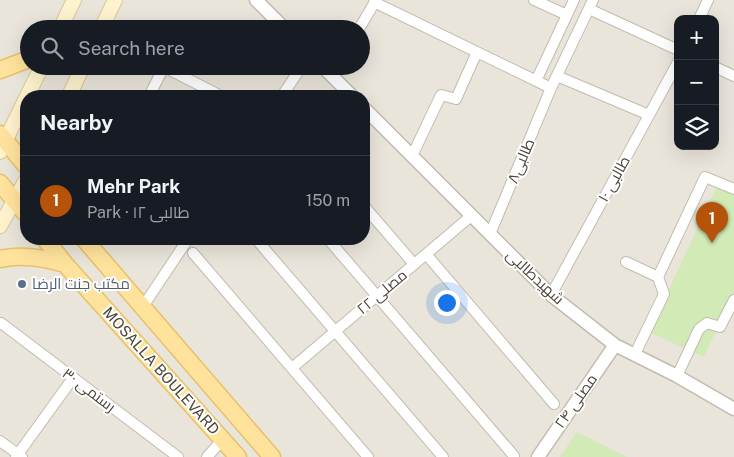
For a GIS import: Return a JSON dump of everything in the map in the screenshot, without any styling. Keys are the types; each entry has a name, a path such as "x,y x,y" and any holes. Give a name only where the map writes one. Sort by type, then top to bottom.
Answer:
{"main road":[{"path":"64,20 74,0"},
{"path":"105,20 115,0"},
{"path":"0,70 20,62"},
{"path":"30,90 38,75"},
{"path":"72,90 79,75"},
{"path":"20,110 2,142 20,160"},
{"path":"0,182 20,206"},
{"path":"0,226 20,190"},
{"name":"MOSALLA BOULEVARD","path":"50,245 238,457"},
{"name":"MOSALLA BOULEVARD","path":"89,245 272,457"},
{"path":"0,259 23,256 44,258 65,264"}],"street":[{"path":"256,0 276,20"},
{"path":"534,0 567,15"},
{"path":"536,81 574,0"},
{"path":"701,15 708,0"},
{"path":"364,20 375,1 551,88"},
{"path":"591,4 674,48"},
{"name":"طالبی۸","path":"490,234 551,88 591,4"},
{"path":"412,156 441,95 456,100 477,52"},
{"name":"طالبی ۱۰","path":"551,295 674,69"},
{"path":"719,69 734,76"},
{"path":"152,90 160,75"},
{"path":"181,75 210,90"},
{"path":"286,90 296,75"},
{"path":"338,75 348,90"},
{"path":"557,76 649,115"},
{"name":"شهیدطالبی","path":"370,114 551,295 615,345 677,376 734,409"},
{"path":"635,354 664,294 658,277 705,177 734,189"},
{"path":"370,213 414,264"},
{"name":"مصلی ۲۲","path":"292,368 472,216"},
{"path":"142,308 184,245"},
{"path":"261,245 443,457"},
{"path":"333,245 514,456"},
{"path":"192,253 368,457"},
{"path":"426,254 554,404"},
{"path":"626,262 658,277"},
{"path":"677,376 699,329 707,323 720,326 734,300"},
{"name":"رستمی ۳۰","path":"1,323 178,457"},
{"name":"مصلی ۲۴","path":"538,457 615,345"},
{"path":"0,441 19,456 73,378"},
{"path":"207,457 223,439"}],"shaded area":[{"path":"0,0 734,0 734,457 0,457"}],"green space":[{"path":"717,186 734,194 734,292 704,357 649,332"},
{"path":"577,432 627,457 560,457"}],"place":[{"name":"Mehr Park","path":"712,243"},
{"name":"مكتب جنت الرضا","path":"22,284"}]}
